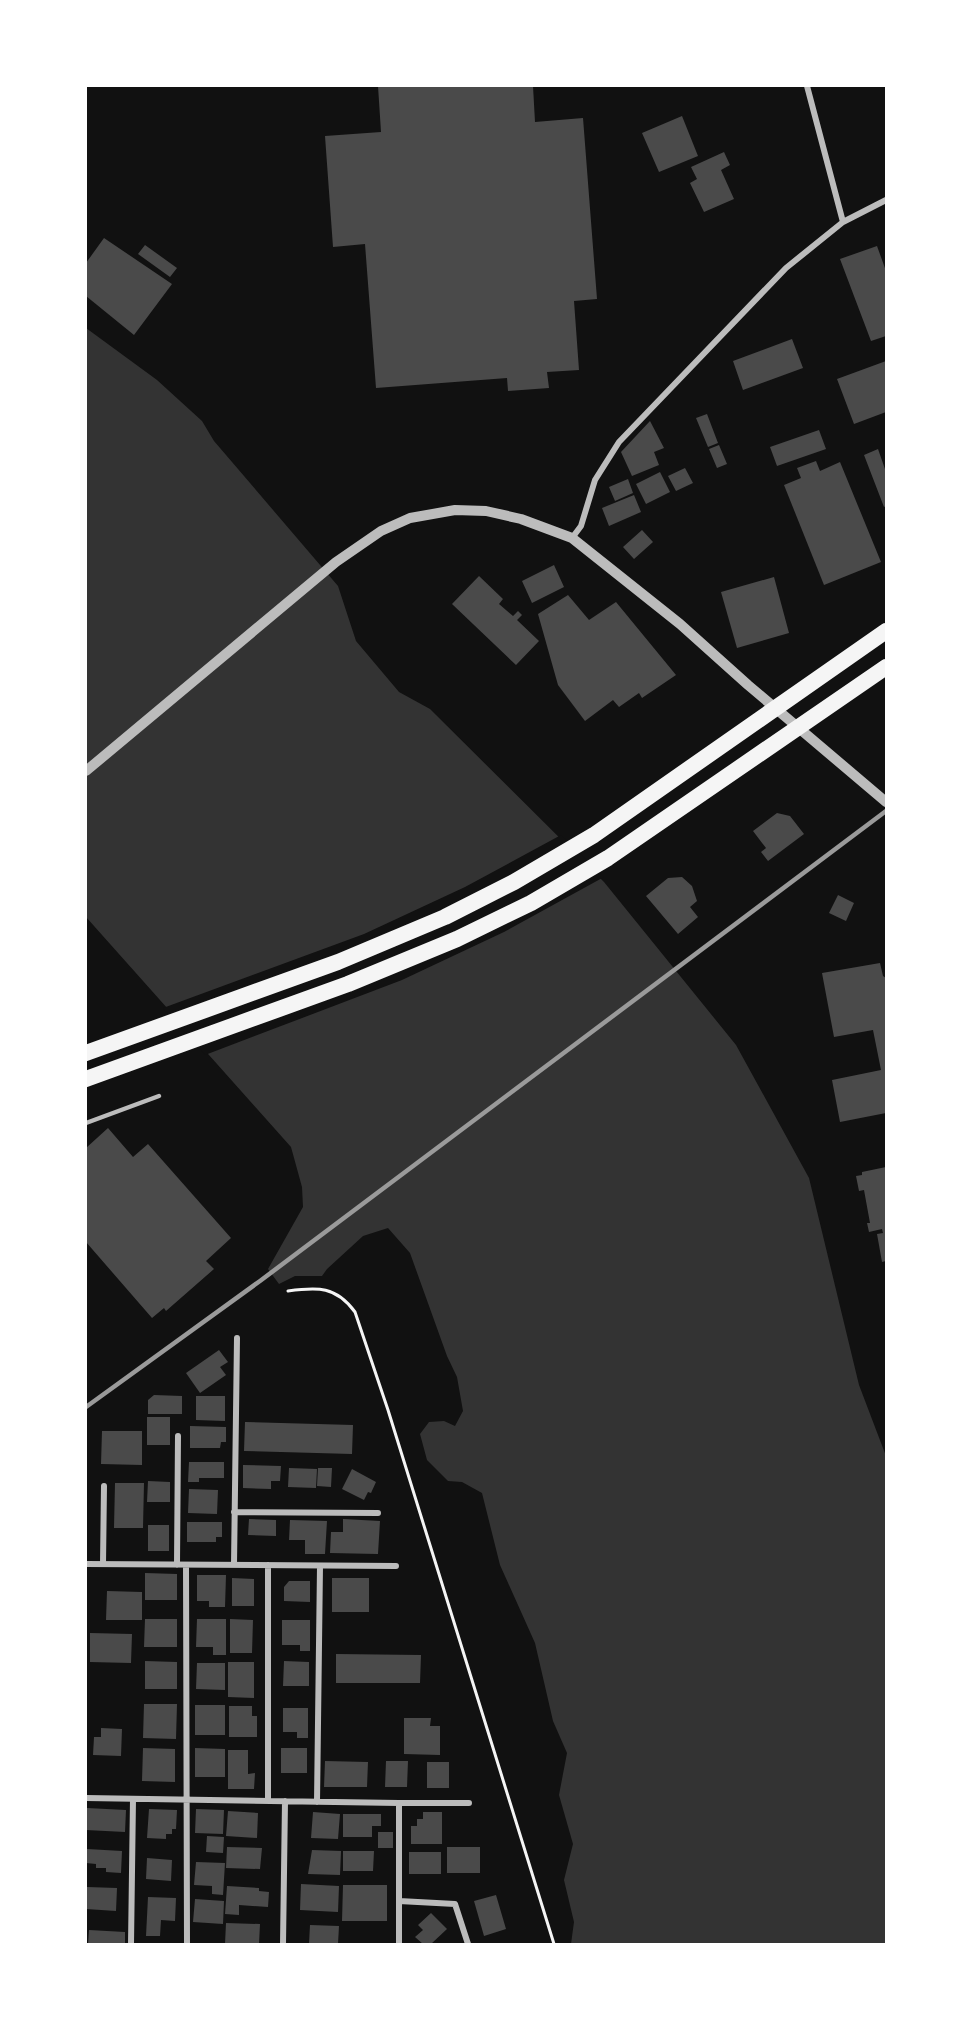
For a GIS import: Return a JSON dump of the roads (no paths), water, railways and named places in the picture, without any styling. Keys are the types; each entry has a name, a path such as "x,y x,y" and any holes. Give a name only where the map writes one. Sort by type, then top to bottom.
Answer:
{"highway":[{"path":"86,1053 338,962 445,916 514,882 594,835 886,631"},
{"path":"86,1079 348,984 457,939 531,903 608,858 886,667"}],"street":[{"path":"807,86 843,222"},
{"path":"572,538 581,526 596,480 619,442 786,268 843,222 886,200"},
{"path":"86,771 336,562 381,531 410,518 455,510 486,511 513,517 572,538 680,624 886,802"},
{"path":"234,1565 237,1338"},
{"path":"177,1564 178,1436"},
{"path":"103,1564 104,1486"},
{"path":"234,1512 378,1513"},
{"path":"86,1564 396,1566"},
{"path":"186,1565 187,1944"},
{"path":"268,1565 268,1801"},
{"path":"317,1802 320,1566"},
{"path":"86,1798 469,1803"},
{"path":"131,1944 133,1799"},
{"path":"283,1944 285,1801"},
{"path":"399,1803 399,1944"},
{"path":"399,1901 455,1904 468,1944"}],"lane":[{"path":"86,1123 159,1096"}],"railway":[{"path":"86,1407 260,1281 886,811"}]}
